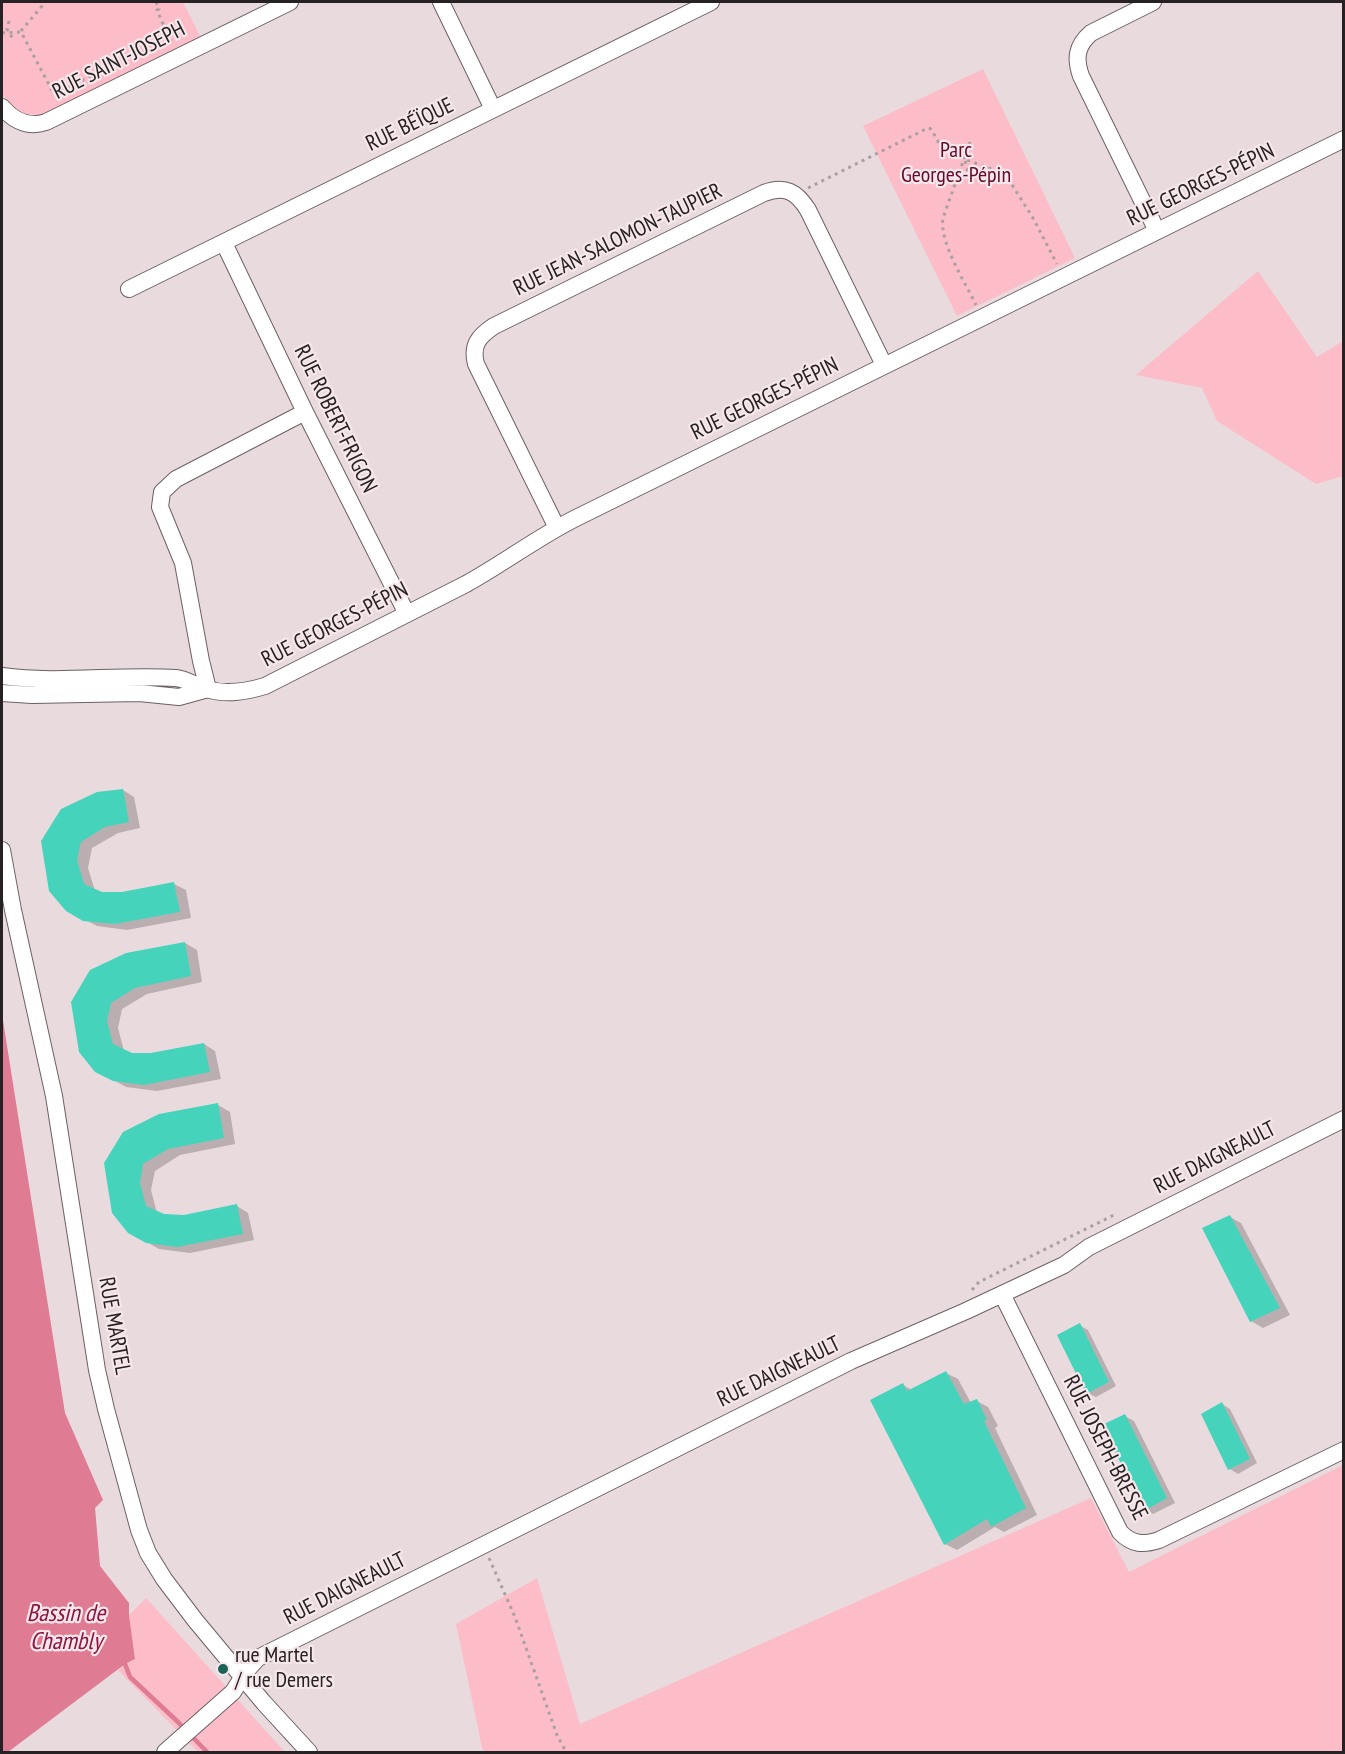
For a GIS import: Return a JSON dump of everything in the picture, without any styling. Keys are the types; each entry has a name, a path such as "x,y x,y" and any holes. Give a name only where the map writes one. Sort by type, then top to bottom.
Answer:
{"street":[{"name":"RUE SAINT-JOSEPH","path":"2,107 15,119 26,124 46,122 290,2"},
{"path":"441,2 493,109"},
{"name":"RUE BÉÏQUE","path":"129,289 711,2"},
{"path":"1153,2 1090,33 1078,48 1077,57 1081,76 1156,231"},
{"name":"RUE GEORGES-PÉPIN","path":"2,676 38,679 179,678 208,689 237,693 265,686 489,572 556,528 1344,139"},
{"name":"RUE JEAN-SALOMON-TAUPIER","path":"556,528 476,364 474,352 478,339 494,326 764,193 771,190 786,190 800,198 808,210 884,365"},
{"name":"RUE ROBERT-FRIGON","path":"224,243 305,412 407,614"},
{"path":"208,689 185,571 162,513 160,502 162,492 176,478 305,412"},
{"name":"RUE GEORGES-PÉPIN","path":"2,693 40,695 139,693 179,697 208,689"},
{"name":"RUE MARTEL","path":"2,850 54,1096 97,1370 139,1530 148,1553 164,1579 195,1620 309,1752"},
{"name":"RUE DAIGNEAULT","path":"171,1747 233,1692 258,1658 851,1361 1064,1265 1089,1247 1344,1119"},
{"name":"RUE JOSEPH-BRESSE","path":"1002,1294 1120,1532 1130,1541 1141,1544 1159,1540 1344,1450"}],"path":[{"path":"2,33 21,32 43,2"},
{"path":"21,32 54,94 136,54 173,44 157,10 159,9 156,2"},
{"path":"9,21 8,29 13,39"},
{"path":"161,33 166,31"},
{"path":"806,189 924,128 931,129 940,145 960,154 969,172"},
{"path":"970,142 943,218 942,231 946,244 977,306"},
{"path":"964,159 997,171 1009,180 1028,209 1058,266"},
{"path":"487,1554 515,1617 557,1735 566,1752"}],"green space":[{"path":"2,2 183,2 200,36 48,112 39,115 24,114 12,106 2,94"},
{"name":"Parc Georges-Pépin","path":"983,69 1075,258 957,316 863,126"},
{"path":"1258,271 1317,357 1343,341 1343,476 1316,484 1217,421 1202,388 1136,375"},
{"path":"1343,1465 1343,1752 483,1752 456,1624 537,1578 580,1724 1091,1498 1129,1572"},
{"path":"146,1598 285,1752 198,1752 118,1670 135,1659 129,1615"}],"water":[{"name":"Bassin de Chambly","path":"2,1014 65,1413 103,1500 95,1508 100,1566 129,1603 135,1659 125,1664 8,1752 2,1752"}],"building":[{"path":"123,789 129,822 105,827 81,842 77,860 84,884 102,892 122,892 174,882 180,912 115,924 83,921 66,911 49,891 41,841 61,809 97,792"},
{"path":"185,942 191,976 135,988 111,1003 107,1021 113,1044 132,1053 151,1053 204,1043 210,1072 144,1085 113,1081 95,1072 79,1052 71,1002 90,970 126,953"},
{"path":"218,1103 224,1138 168,1149 143,1164 140,1183 146,1206 164,1214 184,1215 237,1204 243,1234 177,1247 146,1243 128,1233 112,1213 104,1163 123,1132 159,1114"},
{"path":"1230,1215 1280,1308 1250,1322 1202,1228"},
{"path":"1080,1323 1109,1382 1086,1394 1057,1335"},
{"path":"946,1371 964,1404 977,1399 987,1420 984,1421 1026,1508 991,1527 987,1519 944,1545 870,1400 903,1383 907,1391"},
{"path":"1222,1402 1250,1459 1228,1470 1201,1414"},
{"path":"1125,1414 1167,1498 1144,1511 1102,1425"}],"waterway":[{"path":"125,1664 130,1677 207,1752"}],"place":[{"name":"rue Martel / rue Demers","path":"223,1669"}]}
